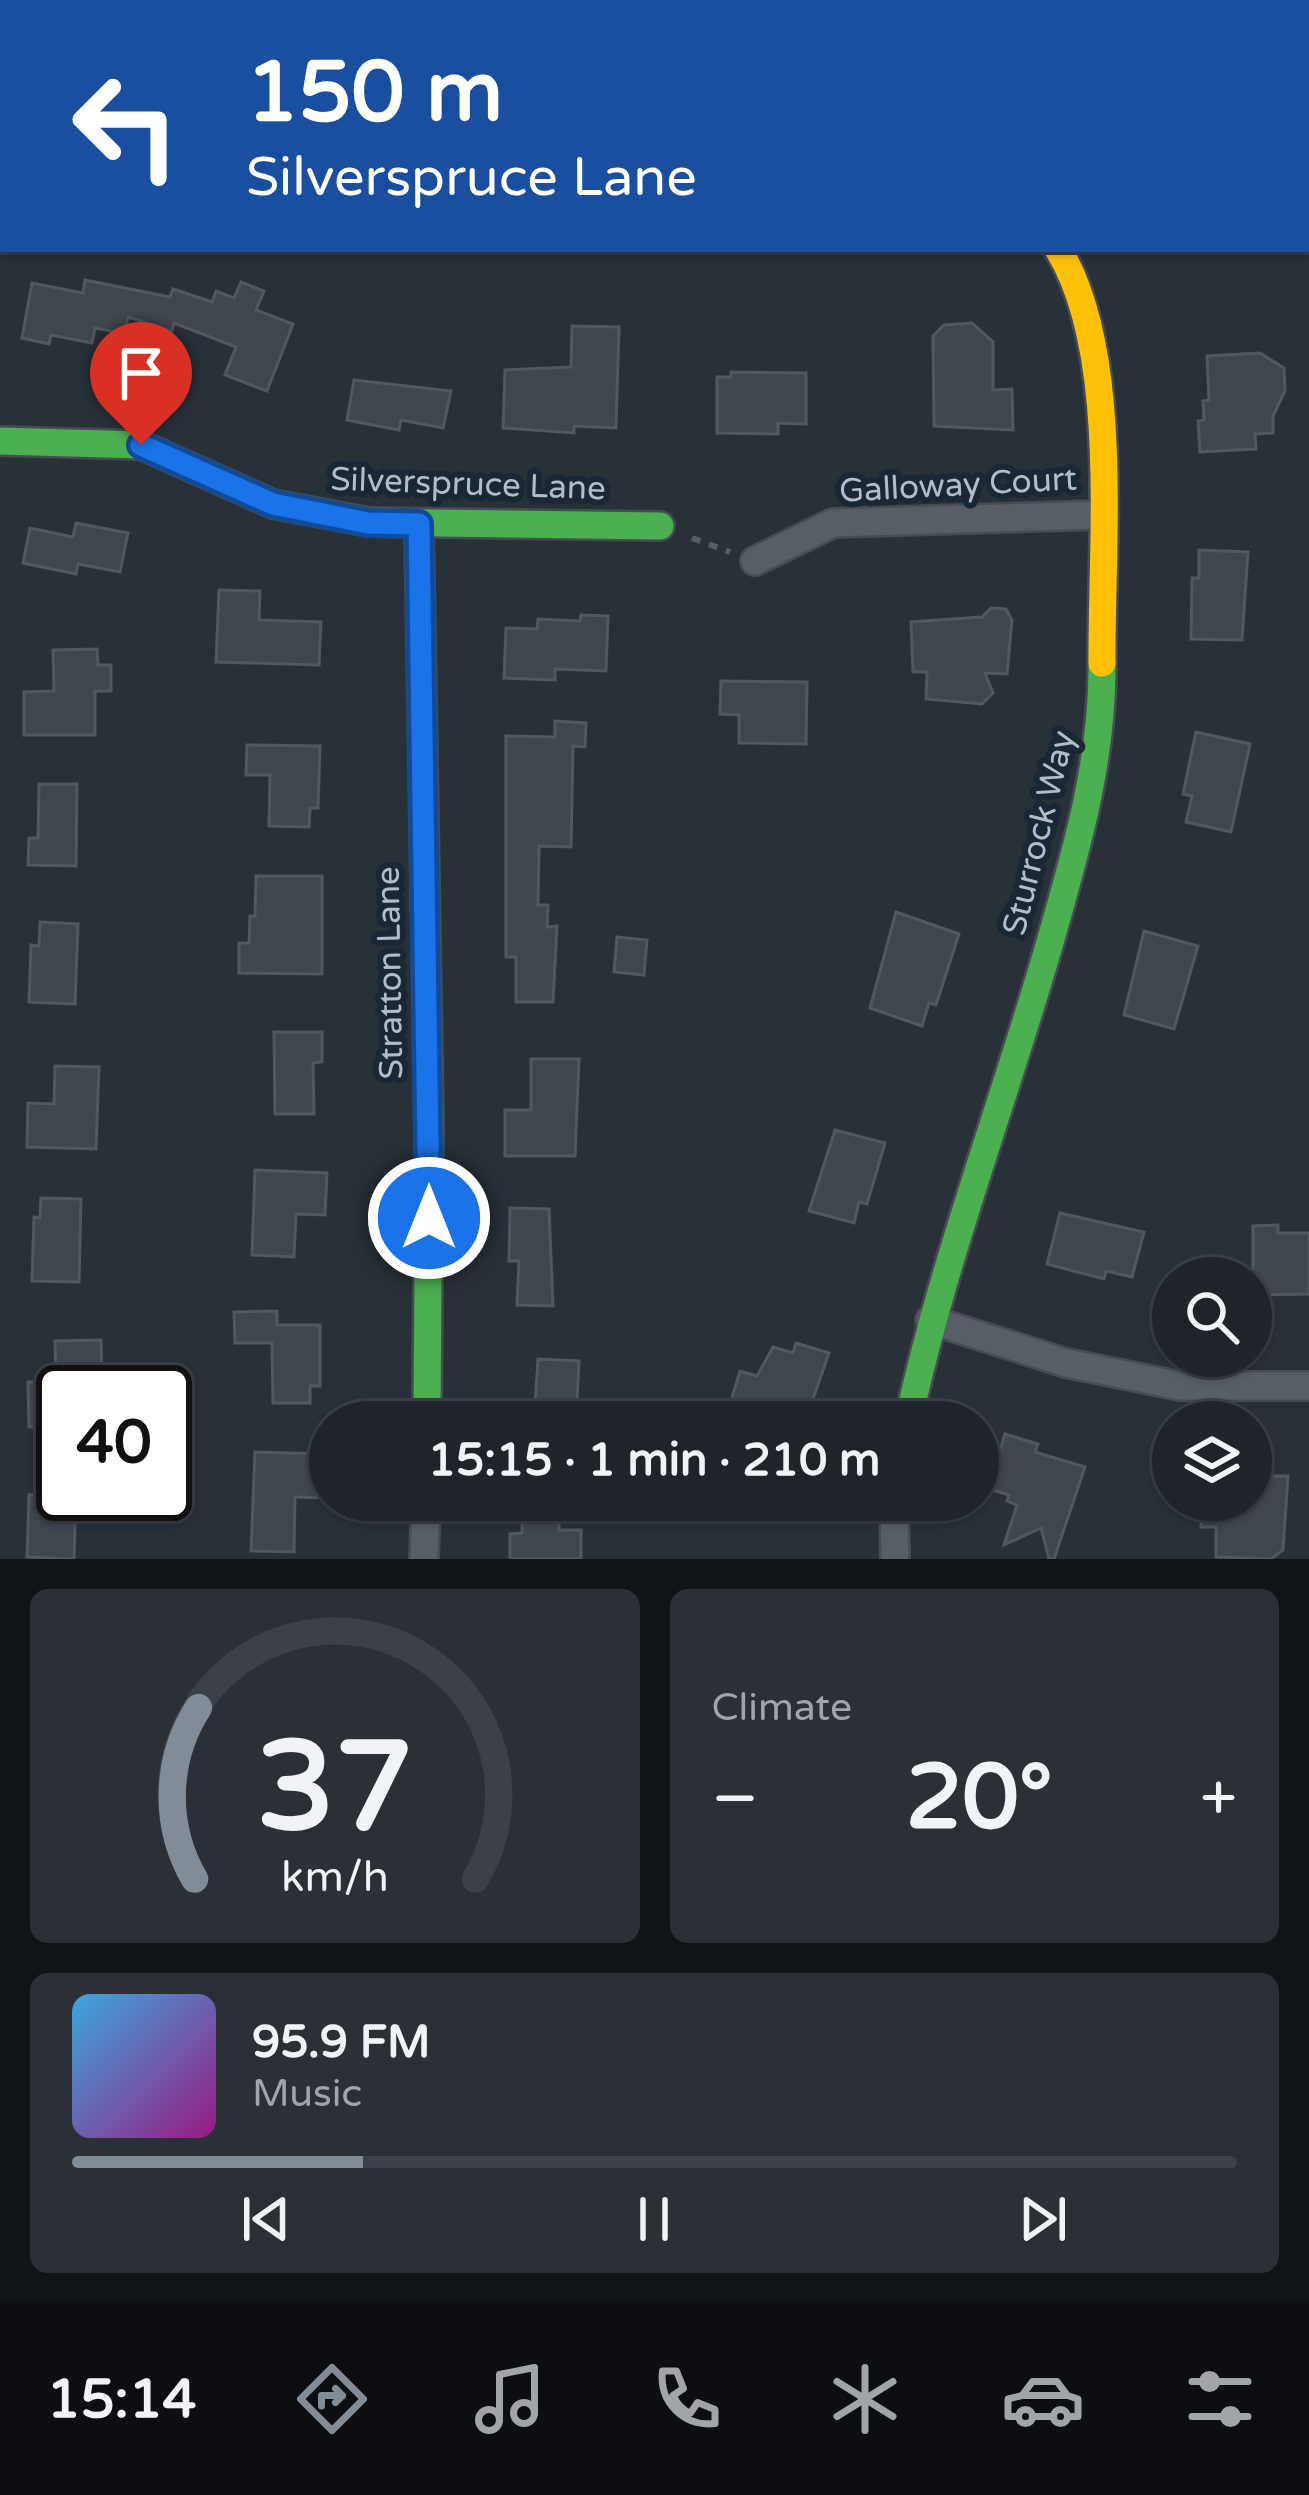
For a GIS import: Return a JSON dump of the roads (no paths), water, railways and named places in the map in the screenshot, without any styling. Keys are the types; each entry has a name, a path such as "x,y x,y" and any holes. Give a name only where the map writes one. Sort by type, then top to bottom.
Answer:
{"street":[{"name":"Sturrock Way","path":"913,1401 930,1321 998,1119 1074,860 1103,730 1100,392 1077,280 1060,252"},
{"name":"Silverspruce Lane","path":"0,441 141,445 273,504 368,523 660,526"},
{"name":"Galloway Court","path":"755,561 833,523 1101,514"},
{"name":"Stratton Lane","path":"419,524 429,1124 427,1401"},
{"path":"930,1321 1066,1364 1180,1386 1309,1386"},
{"path":"424,1559 425,1521"},
{"path":"895,1521 895,1559"}]}
